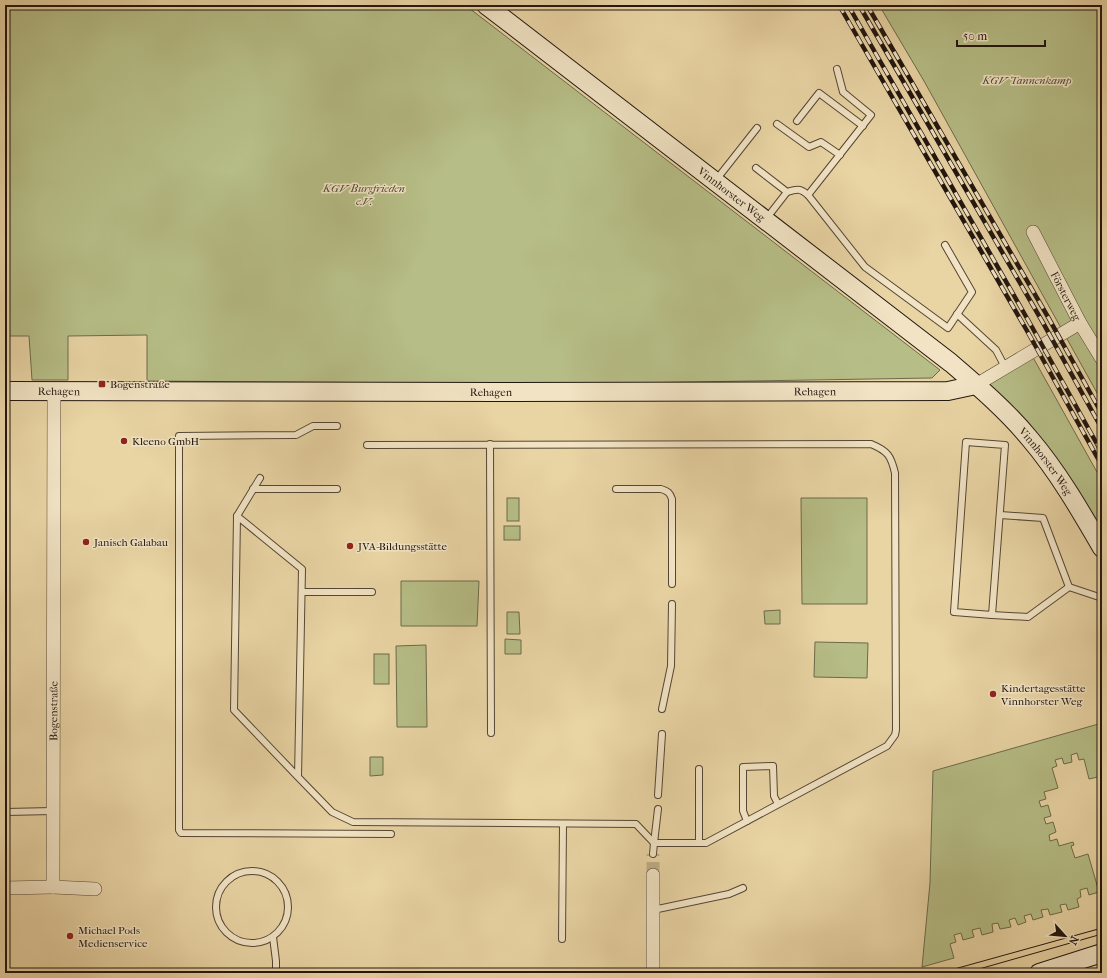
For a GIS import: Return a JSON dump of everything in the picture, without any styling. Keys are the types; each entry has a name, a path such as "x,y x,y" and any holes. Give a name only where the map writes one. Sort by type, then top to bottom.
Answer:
{"street":[{"name":"Vinnhorster Weg","path":"486,5 951,363 976,385 1010,417 1030,439 1067,490 1102,548"},
{"name":"Försterweg","path":"1033,232 1080,323 1102,359"},
{"path":"976,385 1080,323"},
{"name":"Rehagen","path":"5,391 948,391 976,385"},
{"name":"Bogenstraße","path":"53,887 54,391"},
{"path":"653,875 653,973"},
{"path":"5,888 53,887 95,889"},
{"path":"1039,973 1102,953"}],"lane":[{"path":"808,196 871,115 843,92 837,69"},
{"path":"797,121 819,93 863,126"},
{"path":"777,124 809,147 822,142 840,155"},
{"path":"715,182 757,128"},
{"path":"756,168 787,192"},
{"path":"765,220 787,192 796,189 803,192 808,196 865,267 948,328 972,292 945,245"},
{"path":"957,314 996,350 1006,367"},
{"path":"337,426 313,426 296,435 180,436 179,830 181,833 391,834"},
{"path":"992,615 1005,445 966,442 954,612 992,615 1028,617 1069,587"},
{"path":"260,478 237,516 234,710 332,812 353,822 636,824 654,843 706,843 887,746 895,735 895,473 892,458 882,448 871,444 367,444"},
{"path":"490,444 491,733"},
{"path":"616,489 661,489 670,494 672,499 672,584"},
{"path":"253,490 337,490"},
{"path":"1000,515 1043,518 1069,587"},
{"path":"237,516 302,569 298,777"},
{"path":"1069,587 1102,598"},
{"path":"302,592 372,592"},
{"path":"662,710 671,666 672,604"},
{"path":"658,795 662,734"},
{"path":"5,766 6,812 53,811"},
{"path":"747,821 743,811 743,767 772,766 774,796 778,804"},
{"path":"699,843 700,769"},
{"path":"653,854 658,809"},
{"path":"562,939 563,824"},
{"path":"257,871 269,875 279,883 286,893 288,906 287,918 281,929 273,937 262,942 251,944 235,939 222,927 217,917 216,905 218,894 224,884 233,876 244,872 257,871"},
{"path":"653,910 729,894 743,888"},
{"path":"273,937 276,973"}],"green space":[{"name":"KGV Burgfrieden e.V.","path":"5,5 465,5 940,370 932,378 569,384 147,381 147,335 68,336 68,380 32,380 29,336 5,336"},
{"name":"KGV Tannenkamp","path":"879,5 1102,5 1102,402 924,81"},
{"path":"1030,352 1102,481 1102,548 1089,525 976,385"},
{"path":"507,498 519,498 519,521 507,521"},
{"path":"801,498 867,498 867,604 802,604"},
{"path":"504,526 520,526 520,540 504,540"},
{"path":"401,581 479,581 477,626 401,626"},
{"path":"780,610 780,624 765,624 764,611"},
{"path":"507,612 519,612 520,634 507,634"},
{"path":"505,639 521,640 521,654 505,654"},
{"path":"815,642 868,643 867,678 814,677"},
{"path":"426,645 427,727 397,727 396,646"},
{"path":"374,654 389,654 389,684 374,684"},
{"path":"1102,723 1102,776 1089,779 1084,759 1079,760 1077,753 1071,755 1072,762 1064,764 1062,758 1055,760 1057,766 1052,768 1058,788 1044,792 1046,799 1039,801 1041,807 1048,805 1051,816 1044,818 1046,824 1053,822 1056,832 1049,835 1050,841 1057,839 1059,846 1073,842 1074,845 1071,846 1075,858 1088,854 1099,892 1089,895 1087,888 1080,890 1081,897 1077,899 1079,907 1068,910 1066,904 1060,905 1062,912 1050,915 1048,909 1041,910 1043,917 1033,920 1031,914 1024,916 1026,922 1018,925 1015,918 1009,920 1011,927 1000,929 998,923 992,924 993,932 982,935 980,928 972,930 974,937 963,940 961,933 954,935 956,942 950,944 954,958 922,967 930,883 933,771"},
{"path":"370,757 383,757 383,775 370,776"}],"tunnel":[{"path":"653,854 653,875"}],"tram line":[{"path":"940,973 1102,928"},
{"path":"965,973 1102,934"}],"railway":[{"path":"839,5 1026,329 1102,466"},
{"path":"848,5 1032,327 1102,453"},
{"path":"859,5 1042,321 1102,429"},
{"path":"867,5 1048,317 1102,414"}],"place":[{"name":"Bogenstraße","path":"102,384"},
{"name":"Kleeno GmbH","path":"124,441"},
{"name":"Janisch Galabau","path":"86,542"},
{"name":"JVA-Bildungsstätte","path":"350,546"},
{"name":"Kindertagesstätte Vinnhorster Weg","path":"993,694"},
{"name":"Michael Pods Medienservice","path":"70,936"}]}
